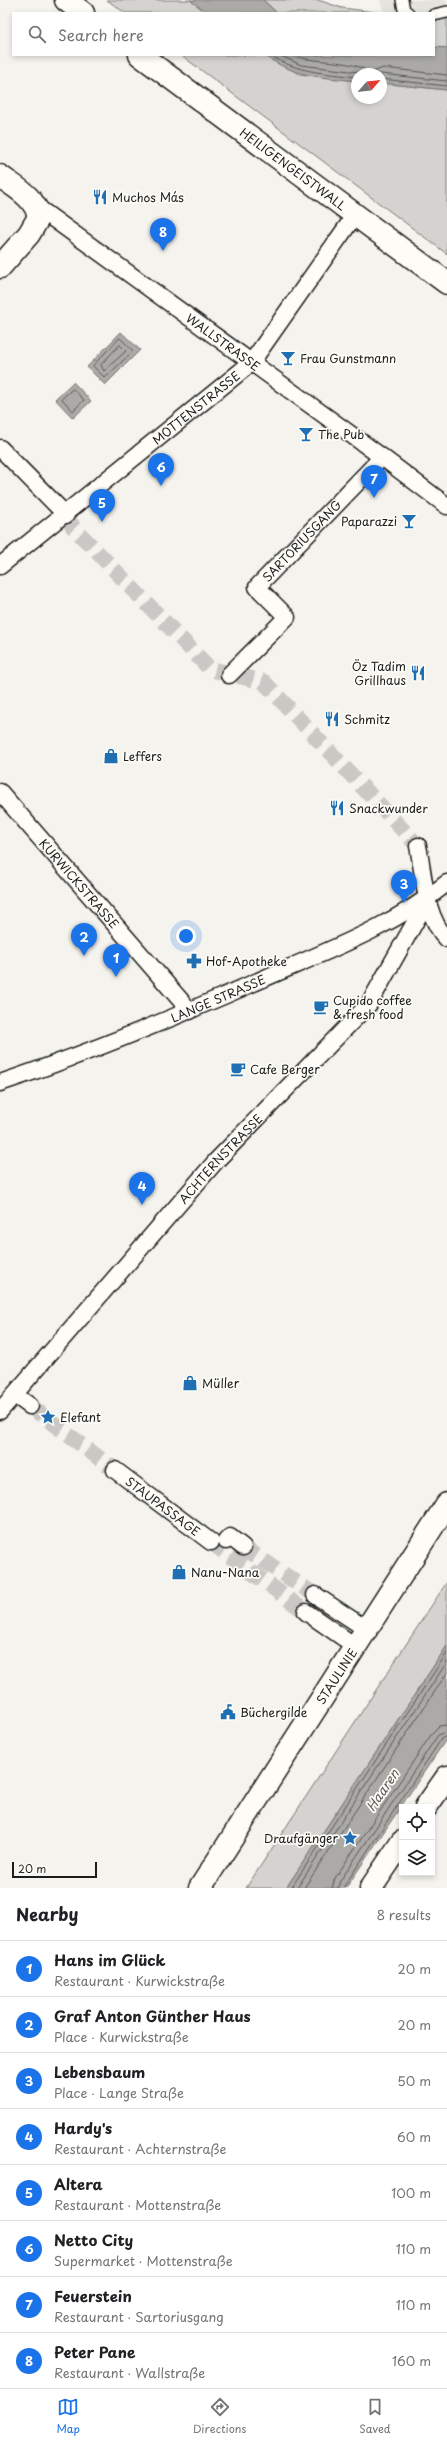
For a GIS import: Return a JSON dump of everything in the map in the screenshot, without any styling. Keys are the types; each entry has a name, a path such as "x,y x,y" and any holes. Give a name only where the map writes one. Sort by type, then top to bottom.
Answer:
{"street":[{"path":"66,0 82,12"},
{"name":"HEILIGENGEISTWALL","path":"141,56 447,283"},
{"name":"WALLSTRASSE","path":"0,176 30,198 37,206 447,506"},
{"path":"0,267 35,225 39,217 37,206"},
{"name":"MOTTENSTRASSE","path":"0,566 66,515 251,363 355,214"},
{"path":"0,448 66,515"},
{"name":"SARTORIUSGANG","path":"230,675 287,617 257,587 382,457"},
{"name":"KURWICKSTRASSE","path":"0,792 190,1011"},
{"path":"418,846 428,898 437,930 447,940"},
{"name":"LANGE STRASSE","path":"0,1083 190,1011 346,943 428,898 447,883"},
{"name":"ACHTERNSTRASSE","path":"0,1411 216,1161 369,1004 428,898"},
{"path":"15,1395 30,1406"},
{"name":"STAUPASSAGE","path":"115,1470 218,1541 230,1537 243,1547"},
{"name":"STAULINIE","path":"200,1888 447,1504"},
{"path":"315,1595 361,1638"},
{"path":"306,1612 361,1638"},
{"path":"428,1804 447,1777"},
{"path":"371,1888 399,1846"}],"lane":[{"path":"402,0 404,10 407,12"},
{"path":"435,15 447,12"}],"shaded area":[{"path":"107,0 190,0 206,12 124,12"},
{"path":"263,0 318,0 342,8 375,12 276,12"},
{"path":"380,0 447,0 447,16 435,12 384,12"},
{"path":"435,15 447,16 447,48 435,47"},
{"path":"182,56 266,56 299,74 351,80 351,104 387,104 387,84 447,90 447,254"},
{"path":"447,1582 447,1646 286,1888 246,1888"}],"water":[{"path":"190,0 263,0 276,12 206,12"},
{"path":"435,47 447,48 447,90 387,84 387,68 351,68 351,80 308,75 286,68 266,56 435,56"},
{"path":"121,332 140,350 105,385 87,367"},
{"path":"73,382 91,401 73,418 55,399"},
{"name":"Haaren","path":"447,1646 447,1738 403,1804 399,1804 399,1809 346,1888 286,1888"}],"tunnel":[{"path":"66,515 73,527 210,669 264,682 418,846"},
{"path":"30,1406 115,1470"},
{"path":"211,1542 306,1612"},
{"path":"243,1547 315,1595"}],"place":[{"name":"Muchos Más","path":"100,197"},
{"name":"Peter Pane","path":"163,251"},
{"name":"Frau Gunstmann","path":"288,358"},
{"name":"The Pub","path":"306,434"},
{"name":"Netto City","path":"161,486"},
{"name":"Feuerstein","path":"374,498"},
{"name":"Paparazzi","path":"409,521"},
{"name":"Altera","path":"102,522"},
{"name":"Öz Tadim Grillhaus","path":"418,673"},
{"name":"Schmitz","path":"332,719"},
{"name":"Leffers","path":"111,756"},
{"name":"Snackwunder","path":"337,808"},
{"name":"Lebensbaum","path":"404,903"},
{"name":"Graf Anton Günther Haus","path":"84,956"},
{"name":"Hof-Apotheke","path":"194,961"},
{"name":"Hans im Glück","path":"116,977"},
{"name":"Cupido coffee & fresh food","path":"321,1007"},
{"name":"Cafe Berger","path":"238,1069"},
{"name":"Hardy's","path":"142,1205"},
{"name":"Müller","path":"190,1383"},
{"name":"Elefant","path":"48,1417"},
{"name":"Nanu-Nana","path":"179,1572"},
{"name":"Büchergilde","path":"228,1712"},
{"name":"Draufgänger","path":"350,1838"}]}
